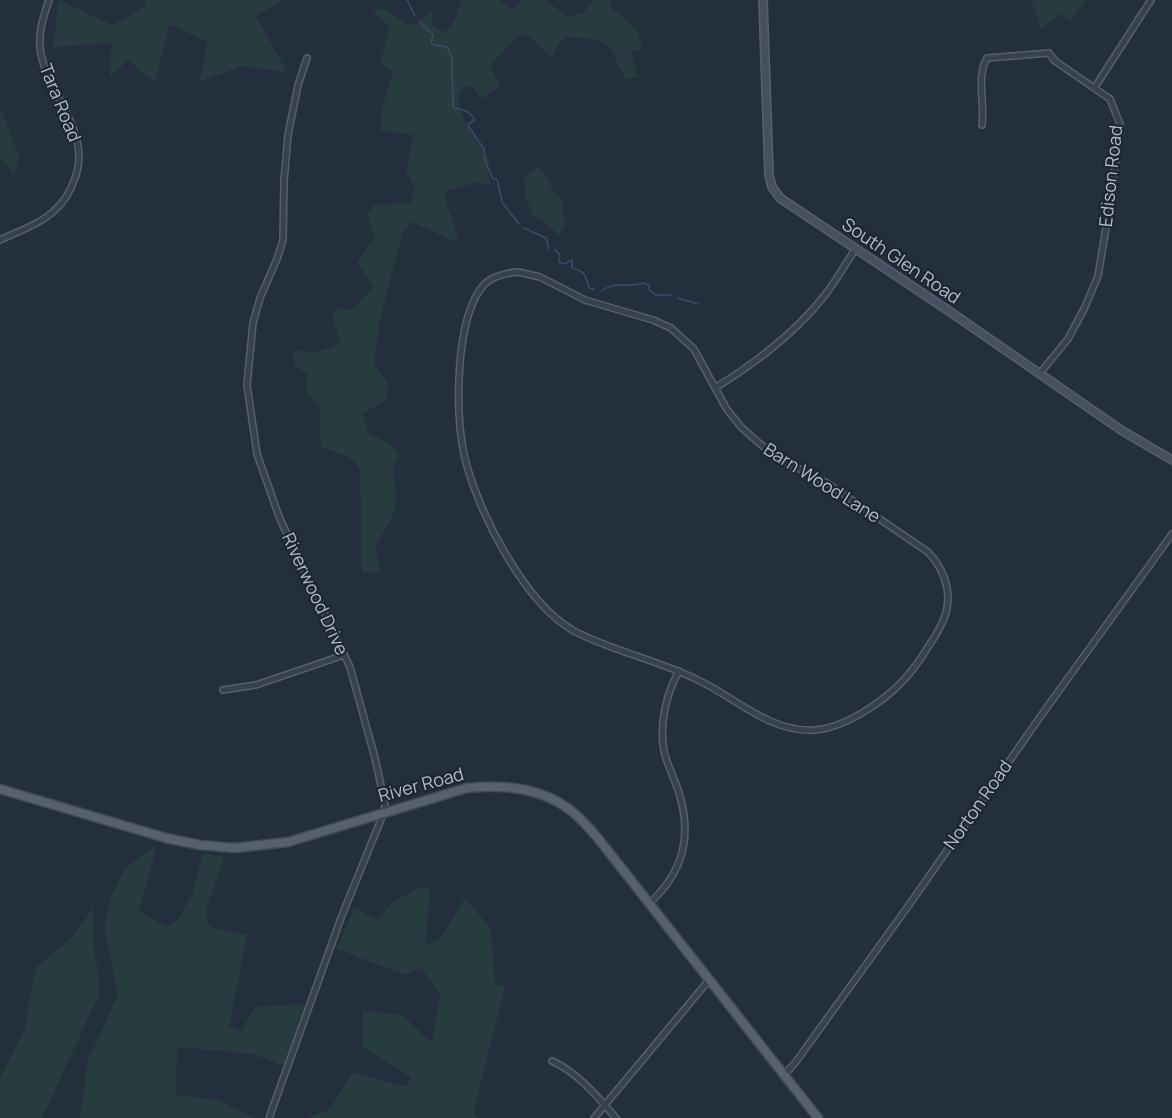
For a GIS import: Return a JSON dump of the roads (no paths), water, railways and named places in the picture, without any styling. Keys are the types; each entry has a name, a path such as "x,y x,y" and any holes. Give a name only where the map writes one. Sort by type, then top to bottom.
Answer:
{"main road":[{"name":"South Glen Road","path":"763,0 769,175 772,187 786,204 856,248 1121,430 1172,460"},
{"name":"River Road","path":"0,789 166,838 201,845 235,848 288,842 467,788 487,786 529,791 560,803 575,813 597,837 818,1118"}],"street":[{"name":"Tara Road","path":"0,240 39,221 57,209 72,188 77,173 80,154 77,136 51,84 41,53 39,38 49,0"},
{"path":"1095,87 1151,0"},
{"name":"Edison Road","path":"982,125 984,111 981,76 989,57 1049,53 1055,61 1110,99 1120,124 1112,192 1098,276 1068,339 1040,374"},
{"name":"Riverwood Drive","path":"269,1118 341,918 384,812 385,804 350,667 280,519 266,482 257,454 247,382 253,323 260,298 283,240 284,181 288,135 298,85 307,58"},
{"path":"715,388 738,374 801,323 828,292 856,248"},
{"name":"Barn Wood Lane","path":"518,272 540,277 585,300 652,320 670,328 694,349 726,408 741,427 778,458 827,483 928,552 937,562 946,581 947,609 940,627 913,670 899,685 862,713 837,725 815,730 791,728 772,722 679,671 613,648 572,630 545,610 504,550 483,510 465,457 460,434 459,360 470,311 477,295 488,282 497,277 518,272"},
{"name":"Norton Road","path":"783,1076 795,1063 909,905 1172,534"},
{"path":"223,690 256,685 344,656"},
{"path":"650,903 672,878 683,854 685,837 683,812 679,791 664,751 663,729 671,685 679,671"},
{"path":"594,1118 709,980"},
{"path":"552,1061 566,1067 616,1118"}],"waterway":[{"path":"407,0 415,16"},
{"path":"419,21 433,35 431,44 447,47 452,58 453,107 468,112 474,118 474,121 468,124 469,127 484,149 485,160 493,179 497,179 502,202 519,224"},
{"path":"524,228 546,238 549,249"},
{"path":"555,250 560,255 559,262 564,264 572,260 572,268 582,272 589,288 594,289"},
{"path":"601,291 617,285 643,283 649,285 649,290 656,295 671,295"},
{"path":"678,298 698,304"}]}
